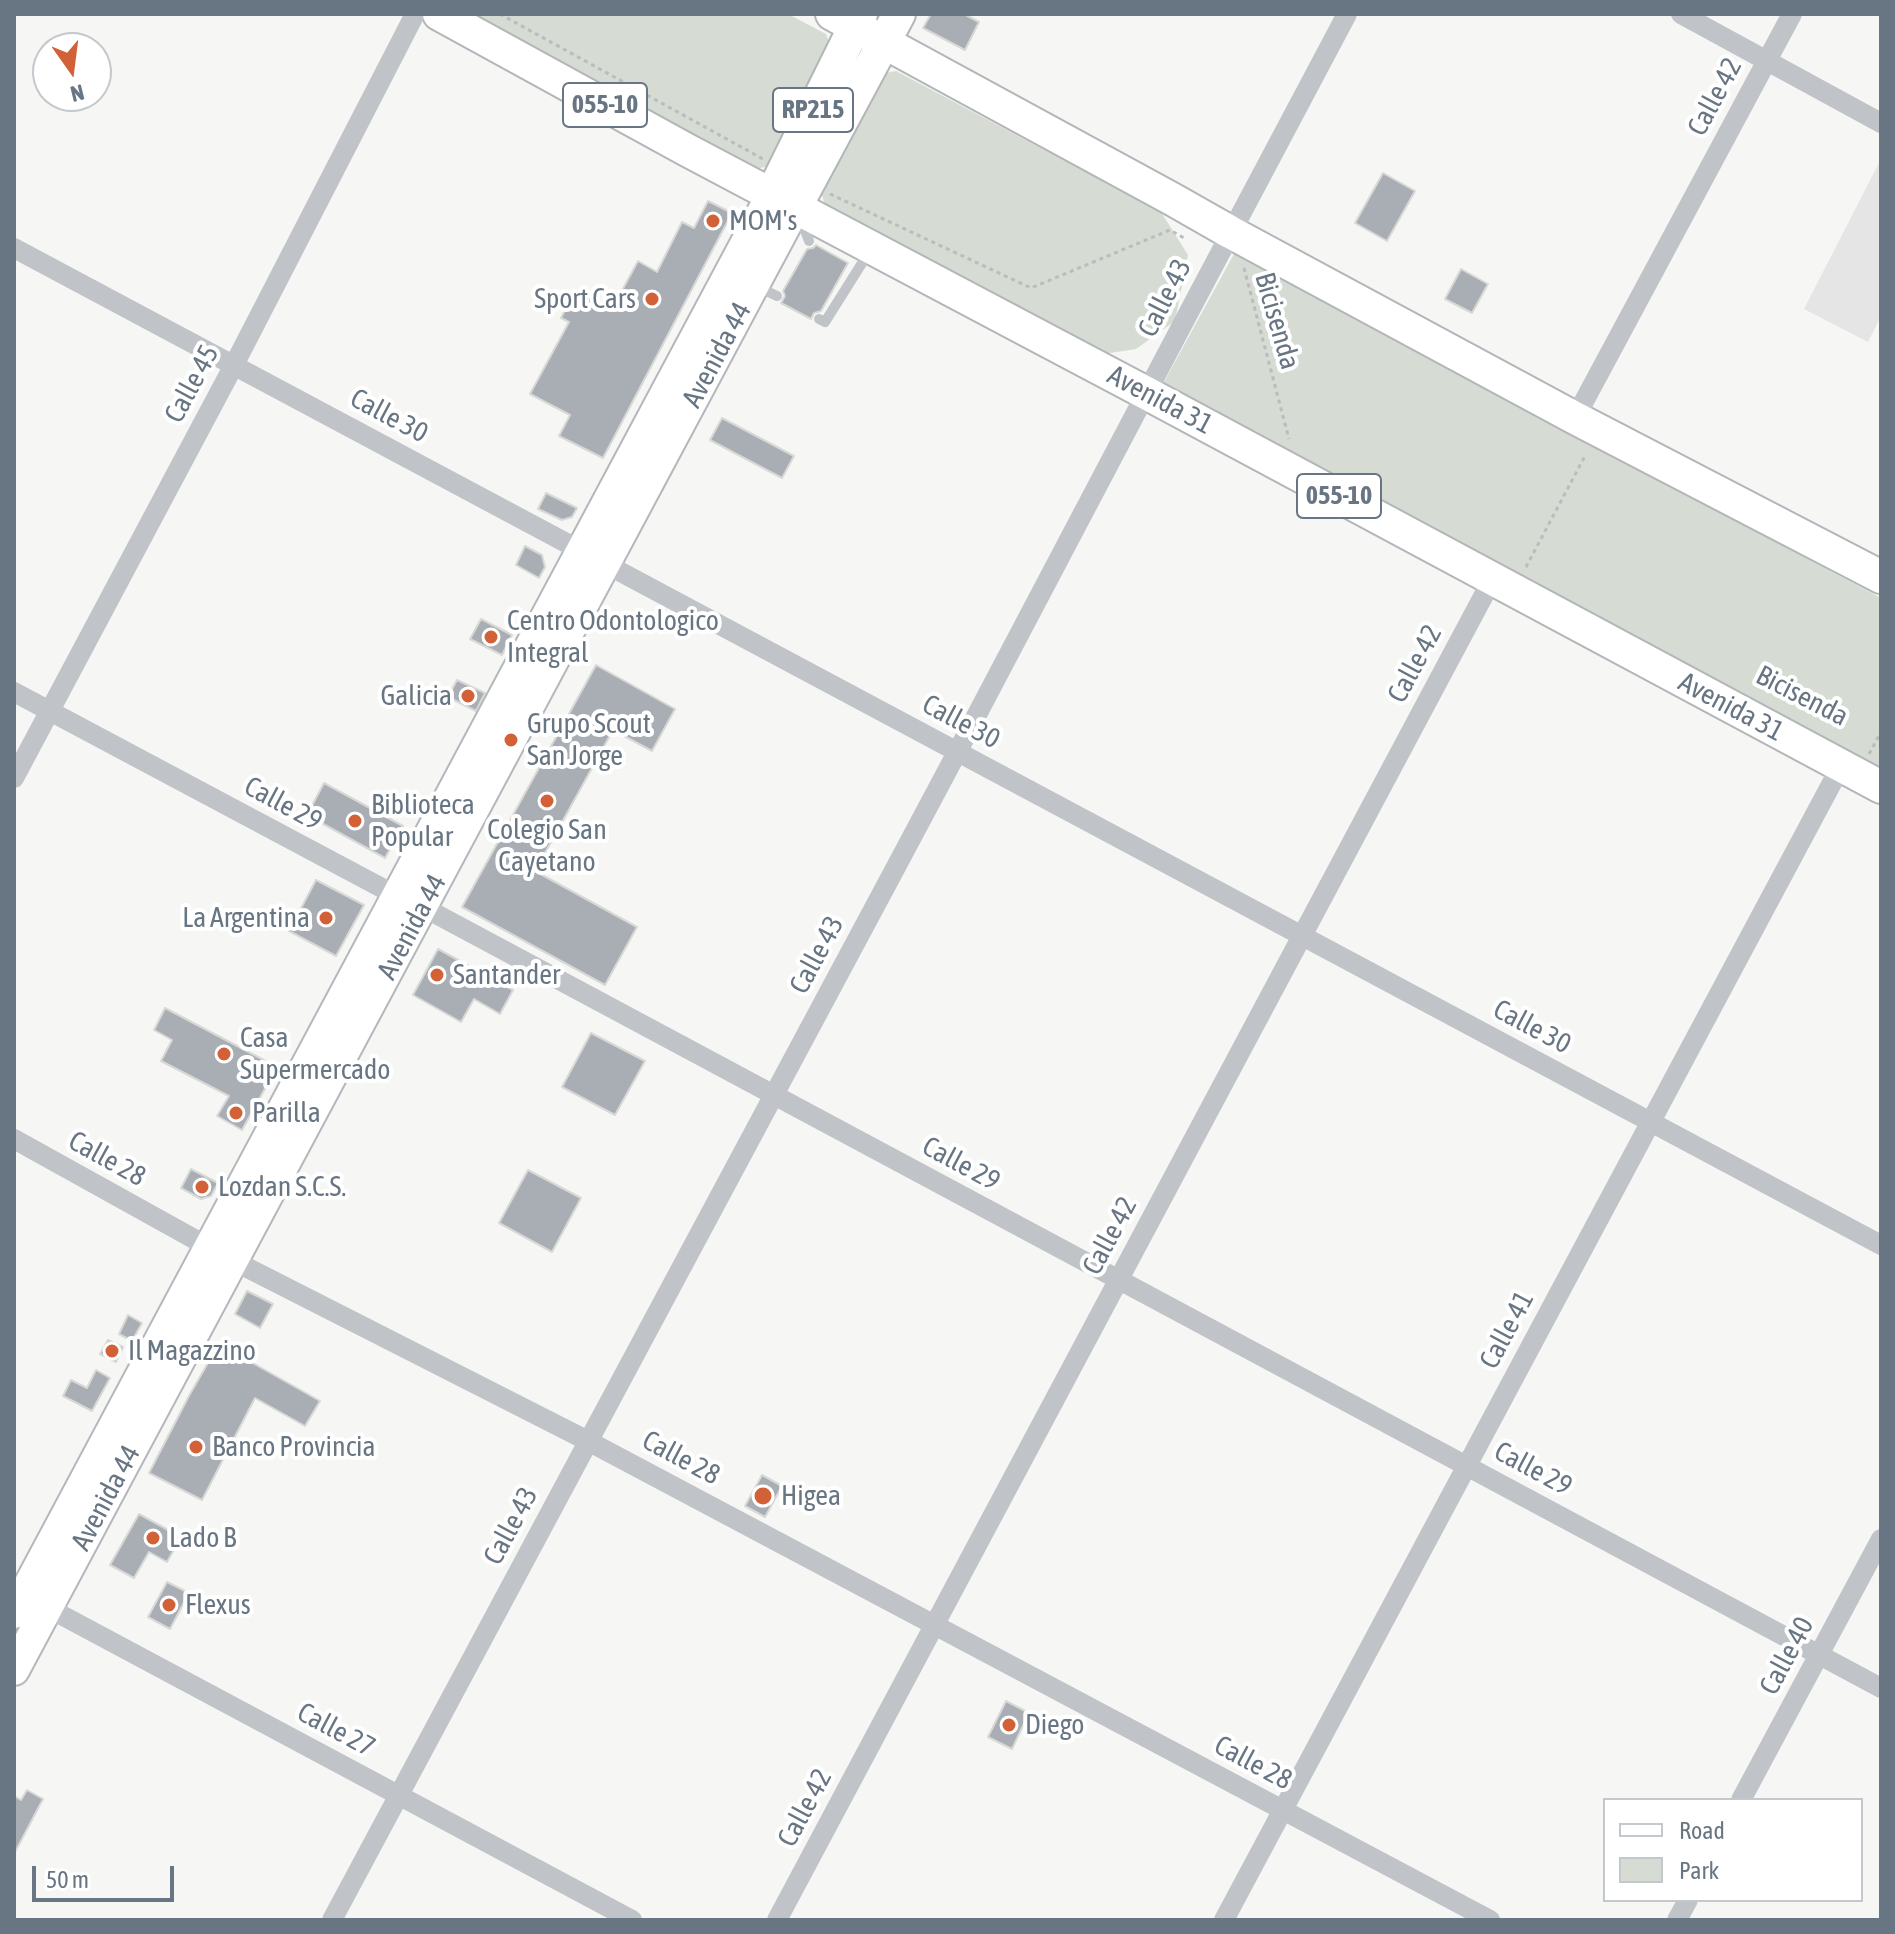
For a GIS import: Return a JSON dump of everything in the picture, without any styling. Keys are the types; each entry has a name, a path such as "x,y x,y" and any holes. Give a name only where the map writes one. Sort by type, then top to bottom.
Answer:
{"highway":[{"name":"Avenida 31","path":"439,14 687,150 790,188 872,247 1881,787"},
{"name":"Avenida 44","path":"790,188 849,18"},
{"path":"849,18 891,28 1224,244 1587,424 1881,577"},
{"name":"Avenida 44","path":"790,188 891,28"}],"main road":[{"name":"Avenida 44","path":"594,557 766,291 790,188"},
{"name":"Avenida 44","path":"14,1670 25,1602 220,1254 790,188"}],"street":[{"name":"Calle 45","path":"14,778 234,365 415,14"},
{"name":"Calle 43","path":"332,1920 958,752 1347,14"},
{"path":"1681,14 1881,123"},
{"name":"Calle 42","path":"1587,424 1792,14"},
{"name":"Calle 30","path":"14,248 1881,1245"},
{"name":"Calle 42","path":"777,1920 1302,936 1503,584"},
{"name":"Calle 29","path":"14,692 1881,1688"},
{"name":"Calle 41","path":"1224,1920 1841,766"},
{"name":"Calle 28","path":"14,1139 220,1254 588,1441 1490,1920"},
{"name":"Calle 40","path":"1742,1798 1881,1539"},
{"name":"Calle 27","path":"25,1602 632,1920"},
{"path":"1677,1920 1687,1902"}],"lane":[{"path":"790,188 809,241"},
{"path":"819,319 825,322 846,280 872,247"}],"path":[{"name":"Bicisenda","path":"500,14 790,188 1031,288 1170,230 1224,244 1244,267 1289,440"},
{"path":"1503,584 1587,424"}],"shaded area":[{"path":"1881,159 1881,316 1868,342 1804,309"}],"green space":[{"path":"476,14 788,14 826,34 832,51 771,166 754,169 483,29"},
{"path":"896,71 1161,212 1188,255 1175,321 1136,349 1097,355 826,210 820,187 881,74"},
{"path":"1234,254 1881,598 1881,775 1159,391"}],"building":[{"path":"931,14 964,14 979,22 965,50 923,28"},
{"path":"1383,173 1415,191 1387,241 1355,223"},
{"path":"708,201 732,213 603,458 559,436 570,415 530,394 569,322 561,318 575,290 612,309 638,261 657,272 682,222 694,228"},
{"path":"816,245 848,263 821,311 814,313 811,319 781,303 785,296 783,291 807,249"},
{"path":"1461,269 1488,284 1472,313 1445,299"},
{"path":"722,418 794,456 782,478 710,440"},
{"path":"546,493 577,508 572,517 562,520 538,509"},
{"path":"525,546 542,555 545,567 539,578 516,565"},
{"name":"Centro Odontologico Integral","path":"481,619 512,635 502,655 470,639"},
{"name":"Colegio San Cayetano","path":"596,665 675,709 652,751 613,730 535,871 637,927 605,985 462,907"},
{"name":"Galicia","path":"457,680 485,693 476,711 448,697"},
{"name":"Biblioteca Popular","path":"324,783 403,826 385,858 307,815"},
{"name":"La Argentina","path":"316,880 364,905 336,956 289,931"},
{"path":"438,949 513,990 500,1014 474,999 461,1022 413,995"},
{"path":"165,1008 277,1067 242,1130 217,1116 229,1096 161,1061 172,1040 154,1030"},
{"path":"591,1033 645,1061 615,1115 562,1087"},
{"path":"191,1169 218,1183 211,1196 201,1199 181,1188"},
{"path":"528,1170 581,1198 552,1252 499,1223"},
{"path":"247,1291 273,1304 260,1328 235,1314"},
{"path":"128,1315 142,1323 132,1341 119,1334"},
{"name":"Il Magazzino","path":"108,1340 123,1347 116,1362 100,1354"},
{"path":"219,1344 320,1401 305,1426 255,1398 202,1500 149,1473"},
{"path":"96,1370 110,1378 92,1411 63,1396 71,1380 87,1388"},
{"name":"Higea","path":"762,1475 782,1486 765,1517 745,1506"},
{"name":"Lado B","path":"139,1514 181,1537 167,1562 149,1552 134,1578 110,1565"},
{"name":"Flexus","path":"167,1582 189,1593 170,1629 148,1617"},
{"name":"Diego","path":"1006,1701 1029,1713 1012,1749 988,1737"},
{"path":"27,1790 43,1799 14,1854 14,1796 21,1800"}],"place":[{"name":"MOM's","path":"713,221"},
{"name":"Sport Cars","path":"652,299"},
{"name":"Centro Odontologico Integral","path":"491,637"},
{"name":"Galicia","path":"468,696"},
{"name":"Grupo Scout San Jorge","path":"511,740"},
{"name":"Colegio San Cayetano","path":"547,801"},
{"name":"Biblioteca Popular","path":"355,821"},
{"name":"La Argentina","path":"326,918"},
{"name":"Santander","path":"437,975"},
{"name":"Casa Supermercado","path":"224,1054"},
{"name":"Parilla","path":"236,1113"},
{"name":"Lozdan S.C.S.","path":"202,1187"},
{"name":"Il Magazzino","path":"112,1351"},
{"name":"Banco Provincia","path":"196,1447"},
{"name":"Higea","path":"763,1496"},
{"name":"Lado B","path":"153,1538"},
{"name":"Flexus","path":"169,1605"},
{"name":"Diego","path":"1009,1725"}]}
